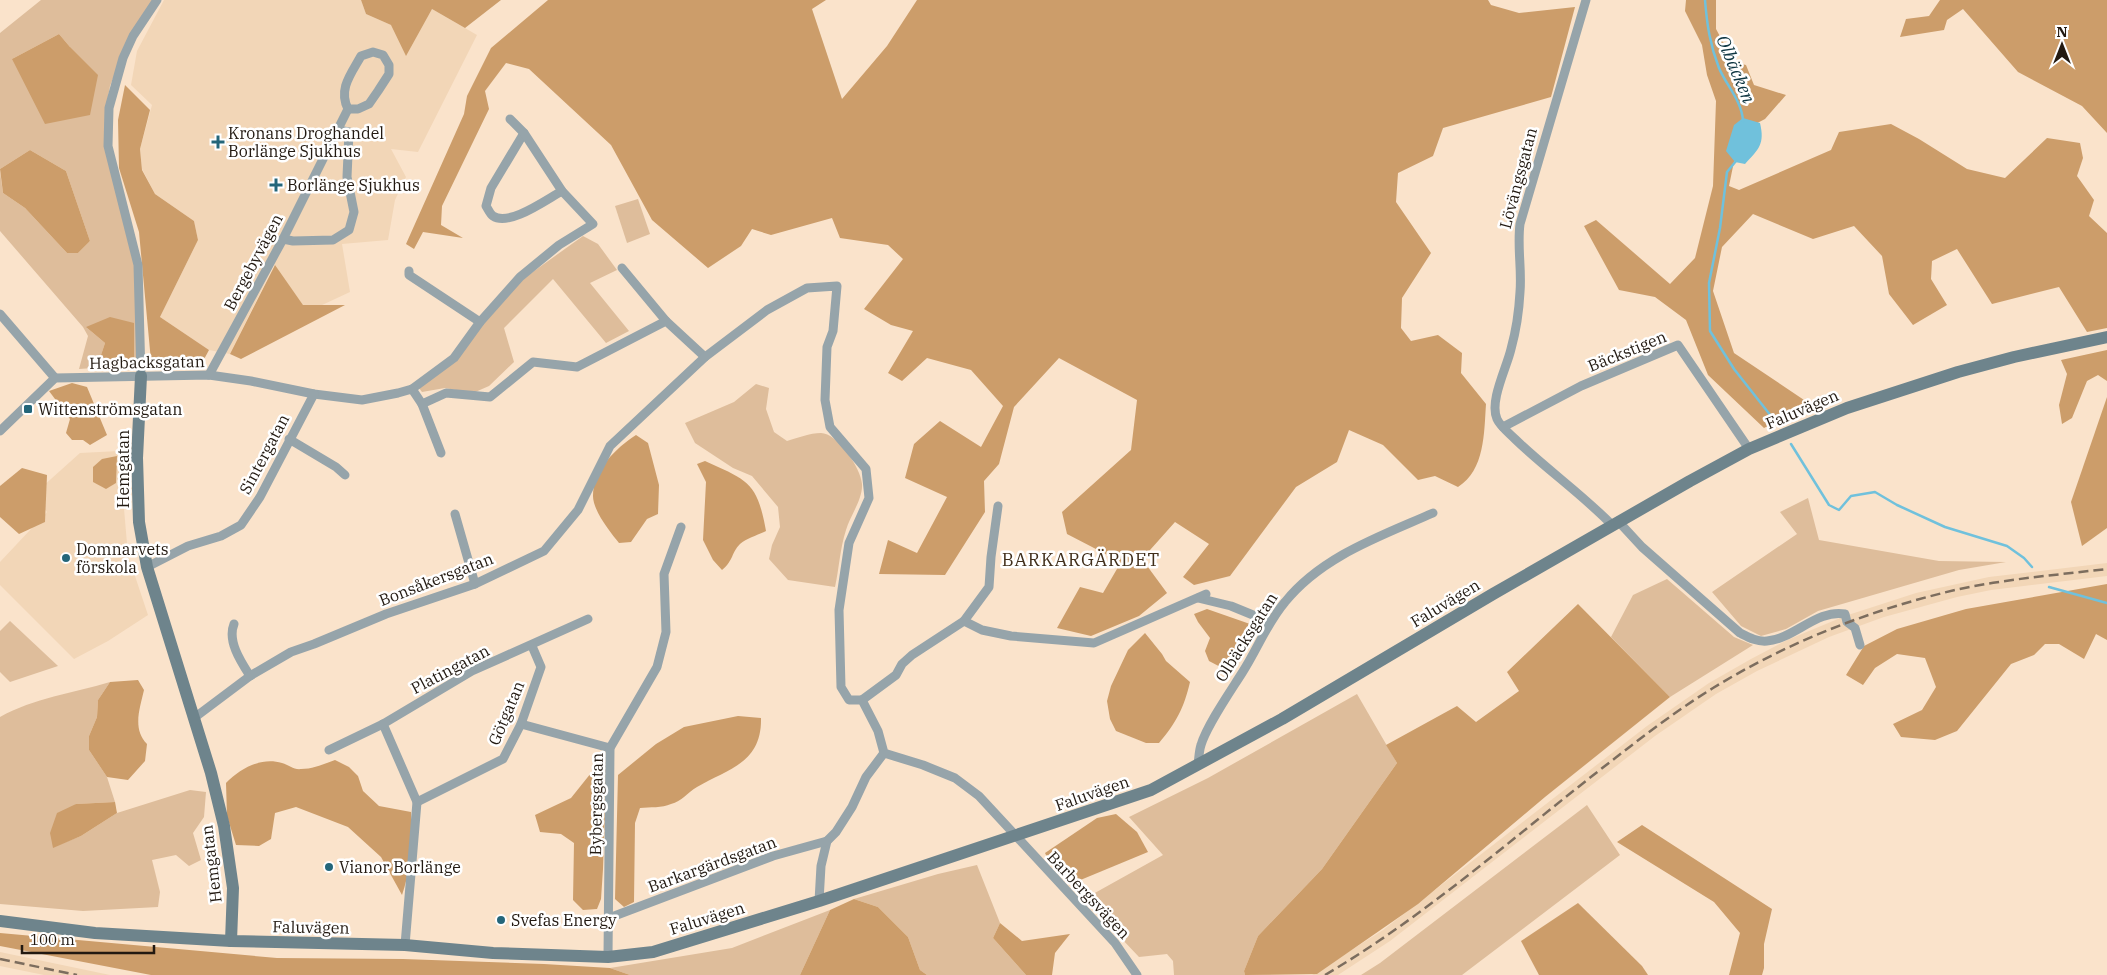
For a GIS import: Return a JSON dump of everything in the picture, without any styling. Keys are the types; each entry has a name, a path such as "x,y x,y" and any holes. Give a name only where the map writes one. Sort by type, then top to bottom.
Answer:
{"street":[{"name":"Hemgatan","path":"157,0 133,36 123,58 109,108 108,146 138,264 141,376 137,458 139,522 147,567 211,773 224,826 233,888 232,941"},
{"name":"Lövängsgatan","path":"1586,0 1520,224 1518,240 1520,292 1511,350 1496,397 1497,419 1526,449 1615,523 1740,633 1754,640 1767,641 1783,636 1828,614 1838,613 1845,614 1847,622 1855,628 1860,645"},
{"path":"373,52 383,55 389,64 389,74 369,104 358,109 348,109 344,100 343,90 361,56 373,52"},
{"name":"Bergebyvägen","path":"209,375 283,239 348,109"},
{"path":"314,394 362,400 412,389 454,358 480,322 520,278 559,245 593,224 562,191 524,133 510,119"},
{"path":"283,239 293,242 333,240 349,230 354,212 347,177 349,132 338,130"},
{"path":"524,133 491,188 486,206 493,216 505,219 520,215 562,191"},
{"path":"622,268 666,321 704,357"},
{"path":"409,271 409,275 480,322"},
{"name":"Bonsåkersgatan","path":"194,718 250,676 291,652 386,614 475,584 544,551 578,510 610,446 704,357 767,310 807,288 837,286 833,331 827,347 825,400 830,427 866,469 869,498 849,543 839,610 841,687 849,700 862,700"},
{"path":"0,314 55,378 0,431"},
{"path":"422,404 446,393 490,398 533,362 577,367 666,321"},
{"name":"Faluvägen","path":"0,921 95,933 232,941 405,946 493,952 608,956 653,952 819,901 1151,790 1282,719 1615,523 1749,449 1847,408 1949,375 2014,357 2107,337"},
{"name":"Bäckstigen","path":"1503,427 1581,386 1678,346 1749,449"},
{"name":"Hagbacksgatan","path":"55,378 209,375 251,381 314,394"},
{"path":"412,389 422,404 440,454"},
{"name":"Sintergatan","path":"147,567 188,546 221,536 241,524 260,497 314,394"},
{"path":"289,439 336,467 344,475"},
{"path":"819,901 821,866 827,840 836,832 852,807 866,777 884,753 878,731 862,700 896,675 902,664 912,655 964,621 989,587 998,506"},
{"name":"Olbäcksgatan","path":"1198,764 1201,745 1222,704 1249,662 1270,622 1285,601 1312,574 1343,554 1433,512"},
{"path":"455,514 475,584"},
{"name":"Bybergsgatan","path":"609,918 610,748 658,667 666,632 664,574 681,527"},
{"path":"964,621 982,630 1011,636 1094,643 1202,596 1270,622"},
{"name":"Platingatan","path":"328,750 383,724 472,671 532,646 588,619"},
{"path":"234,624 231,630 234,646 250,676"},
{"name":"Götgatan","path":"417,802 503,759 521,724 541,667 532,646"},
{"path":"383,724 417,802 405,946"},
{"path":"521,724 610,748"},
{"name":"Barbergsvägen","path":"884,753 923,765 955,778 979,796 1115,943 1137,975"},
{"name":"Barkargärdsgatan","path":"609,918 774,856 827,840"},
{"path":"608,956 609,918"}],"shaded area":[{"path":"41,0 153,0 130,35 110,86 106,108 105,148 135,264 137,365 79,369 88,336 83,327 0,231 0,172 3,193 25,208 67,253 78,253 90,241 66,171 30,150 0,169 0,33","holes":["59,34 70,47 12,59","86,327 134,361 99,361 105,343"]},
{"name":"Borlänge Sjukhus","path":"164,0 361,0 366,14 391,25 432,9 477,35 418,152 391,149 406,177 395,200 388,240 342,244 350,292 320,306 303,305 274,265 230,354 209,350 160,317 198,240 194,221 155,194 142,169 140,149 152,105 131,85 137,51"},
{"path":"361,0 501,0 465,28 432,9 406,56 391,25 366,14"},
{"path":"548,0 826,0 812,9 842,99 887,46 917,0 1488,0 1491,5 1519,13 1575,7 1551,97 1443,128 1433,156 1398,173 1396,202 1431,253 1402,298 1401,328 1411,341 1438,335 1462,353 1461,373 1486,404 1481,450 1473,471 1467,480 1458,487 1435,476 1418,480 1383,445 1349,430 1337,462 1296,487 1230,576 1194,585 1183,577 1209,544 1175,522 1142,559 1167,593 1139,616 1091,636 1057,628 1080,587 1103,593 1121,562 1067,534 1062,512 1131,450 1137,400 1059,358 1014,407 999,464 984,481 985,512 945,575 879,574 888,540 917,553 947,497 905,478 914,444 940,421 981,447 1003,406 971,370 927,358 902,381 888,373 913,331 891,325 864,309 903,259 888,245 840,238 832,218 771,235 752,229 741,246 708,268 652,220 611,145 529,69 506,63 485,91 489,109 442,206 441,225 463,238 423,232 414,249 406,244 464,114 467,96 491,48"},
{"path":"1686,0 1716,0 1716,29 1734,62 1746,65 1754,85 1786,95 1765,119 1740,132 1729,186 1739,190 1831,150 1839,132 1891,124 1967,169 2005,178 2047,138 2080,143 2083,158 2077,176 2094,200 2089,216 2107,233 2107,328 2087,332 2059,287 1992,304 1957,249 1932,261 1931,279 1947,305 1913,325 1889,294 1882,256 1854,226 1813,239 1753,214 1722,247 1713,291 1734,353 1810,404 1764,428 1708,375 1686,320 1655,297 1619,290 1584,226 1596,220 1670,284 1695,258 1713,186 1716,101 1707,75 1702,45 1685,11"},
{"path":"1940,0 2107,0 2107,133 2082,106 2018,72 1963,9 1947,20 1944,30 1900,37 1906,19 1929,16"},
{"path":"59,34 98,75 90,115 45,124 12,59"},
{"path":"125,85 150,110 140,149 142,170 155,194 194,221 198,240 160,317 209,350 202,363 151,361 139,232 119,168 118,120"},
{"path":"30,150 66,171 90,241 78,253 67,253 25,208 3,193 0,169"},
{"path":"638,199 650,234 627,243 615,206"},
{"path":"583,236 598,244 617,270 590,283 629,331 606,343 553,279 504,328 514,362 489,386 473,393 445,388 422,392 419,388 484,323 523,279"},
{"path":"275,265 303,305 345,305 241,359 230,354"},
{"path":"110,317 134,323 134,361 99,361 105,343 86,327"},
{"path":"2107,350 2107,381 2098,375 2087,381 2072,418 2062,424 2059,405 2067,374 2061,360"},
{"path":"72,383 87,387 107,435 90,445 83,440 72,440 66,433 70,419 49,391"},
{"path":"756,384 769,388 766,409 774,432 787,441 812,434 821,433 827,435 847,452 861,477 862,490 844,537 835,587 788,580 769,559 772,545 780,527 778,507 752,476 733,468 695,443 685,423 734,402"},
{"path":"2107,397 2107,528 2082,546 2071,502"},
{"path":"636,435 648,443 659,485 658,514 647,519 631,542 619,543 596,508 593,496 594,486 601,469 607,461 621,446"},
{"name":"Domnarvets förskola","path":"119,451 128,555 148,615 108,641 74,659 0,585 0,562 47,512 32,496 80,453"},
{"path":"117,456 116,483 106,489 93,482 93,467 102,459"},
{"path":"705,461 732,473 749,485 759,502 766,531 740,544 729,563 722,570 713,560 703,540 706,482 697,464"},
{"path":"22,468 47,475 45,522 19,534 0,517 0,486"},
{"path":"1808,498 1819,540 1939,561 2006,562 1959,570 1818,611 1786,629 1761,636 1741,626 1712,592 1797,534 1780,512"},
{"path":"2107,563 2107,576 1991,590 1957,597 1884,617 1829,637 1757,671 1716,694 1655,736 1390,941 1338,975 1312,975 1383,930 1647,726 1709,683 1785,641 1845,616 1916,593 1989,577"},
{"path":"1667,579 1734,637 1753,645 1670,697 1611,637 1633,595"},
{"path":"2107,584 2107,640 2096,634 2084,659 2059,644 2045,644 2034,655 2011,664 1957,731 1935,740 1901,737 1893,724 1922,710 1936,687 1925,658 1897,654 1875,668 1863,685 1846,675 1864,646 1897,629 1966,609"},
{"path":"1578,604 1670,697 1545,797 1418,904 1317,974 1245,975 1244,971 1258,936 1322,869 1397,763 1386,745 1457,706 1476,722 1519,691 1507,672"},
{"path":"1207,609 1250,624 1258,633 1230,672 1209,661 1205,651 1210,638 1194,614"},
{"path":"10,621 58,666 10,682 0,672 0,631"},
{"path":"1145,633 1166,661 1190,682 1179,715 1159,743 1146,743 1116,731 1110,719 1107,701 1111,686 1128,650"},
{"path":"138,680 144,690 138,725 142,738 147,744 145,761 128,780 107,777 89,750 89,736 97,717 98,700 110,682"},
{"path":"110,682 98,700 97,717 89,736 89,750 107,777 115,802 76,804 53,847 81,836 117,813 190,790 206,792 204,817 193,833 201,860 189,866 176,855 152,860 160,892 158,907 83,911 0,904 0,717 40,700"},
{"path":"1357,694 1397,763 1322,869 1258,936 1244,971 1245,975 1174,975 1173,961 1167,954 1139,957 1084,899 1163,855 1129,817 1208,778"},
{"path":"738,716 761,718 760,733 756,745 741,763 697,787 675,803 640,808 635,823 634,902 624,907 615,899 618,775 656,744 684,727"},
{"path":"335,760 349,767 358,776 363,791 379,806 411,812 410,854 402,895 381,857 348,827 296,807 275,813 271,839 259,846 236,845 227,816 226,783 245,768 266,761 305,769"},
{"path":"591,773 606,782 603,869 601,899 597,909 583,910 573,900 574,843 561,834 540,832 535,815 571,798"},
{"path":"115,802 117,813 81,836 53,848 50,833 57,813 76,804"},
{"path":"1587,805 1620,855 1462,975 1361,975 1380,963"},
{"path":"1116,814 1137,832 1148,852 1078,881 1051,865 1045,853 1097,818"},
{"path":"1642,825 1772,909 1764,944 1764,968 1762,975 1729,975 1740,933 1714,902 1617,842"},
{"path":"977,865 1000,923 993,938 1026,975 927,975 920,970 908,937 878,907 854,899 938,874"},
{"path":"854,899 878,907 908,937 920,970 927,975 800,975 830,910"},
{"path":"1578,903 1642,966 1648,975 1539,975 1521,941"},
{"path":"830,910 800,975 630,975 610,968 732,948"},
{"path":"1000,923 1022,941 1070,934 1055,953 1052,975 1026,975 993,938"},
{"path":"0,933 277,958 403,959 544,964 610,968 630,975 151,975 0,946"},
{"path":"0,952 110,975 44,975 0,966"}],"water":[{"path":"1743,118 1760,123 1762,136 1760,146 1745,164 1735,162 1726,151 1734,125"}],"waterway":[{"name":"Olbäcken","path":"1705,0 1713,51 1722,74 1740,107 1743,121"},
{"path":"1736,161 1727,172 1720,228 1709,283 1710,331 1734,369 1771,416"},
{"path":"1791,444 1829,505 1839,510 1851,496 1875,492 1897,505 1945,527 2007,546 2024,558 2032,567"},
{"path":"2049,587 2107,603"}],"railway":[{"path":"1325,975 1401,926 1473,872 1650,731 1741,671 1830,629 1923,598 1993,583 2107,569"},
{"path":"0,959 77,975"}],"place":[{"name":"Kronans Droghandel Borlänge Sjukhus","path":"218,142"},
{"name":"Borlänge Sjukhus","path":"276,185"},
{"name":"Wittenströmsgatan","path":"28,409"},
{"name":"Domnarvets förskola","path":"66,558"},
{"name":"Vianor Borlänge","path":"329,867"},
{"name":"Svefas Energy","path":"501,920"}],"district":[{"name":"BARKARGÄRDET","path":"1081,559"}]}
